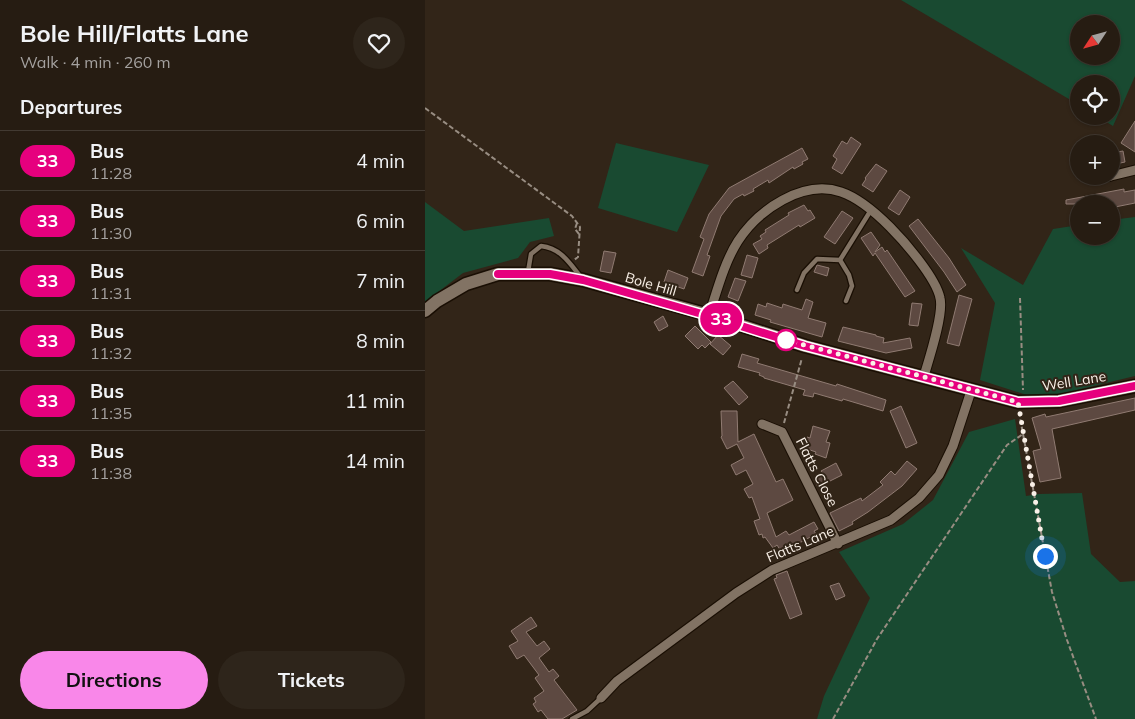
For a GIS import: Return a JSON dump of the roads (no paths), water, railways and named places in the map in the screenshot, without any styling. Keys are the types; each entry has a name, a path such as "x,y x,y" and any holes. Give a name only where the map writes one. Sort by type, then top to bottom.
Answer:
{"street":[{"path":"1120,174 1135,170"},
{"path":"709,316 723,272 738,240 764,212 788,197 816,188 841,192 871,209 904,241 929,275 941,299 938,326 924,376"},
{"name":"Bole Hill","path":"425,311 437,301 466,284 498,274 550,274 583,280 805,346 924,376 971,391 1020,402"},
{"name":"Well Lane","path":"1020,402 1059,401 1135,386"},
{"name":"Flatts Lane","path":"601,698 617,681 736,593 772,570 838,544 891,520 919,498 939,475 953,446 971,391"},
{"name":"Flatts Close","path":"762,424 782,432 838,544"}],"lane":[{"path":"840,260 871,209"},
{"path":"528,273 531,254 541,246 551,247 562,254 583,280"},
{"path":"797,290 804,272 817,259 840,260"},
{"path":"840,260 849,275 852,286 846,301"},
{"path":"572,719 587,711 601,698"}]}
